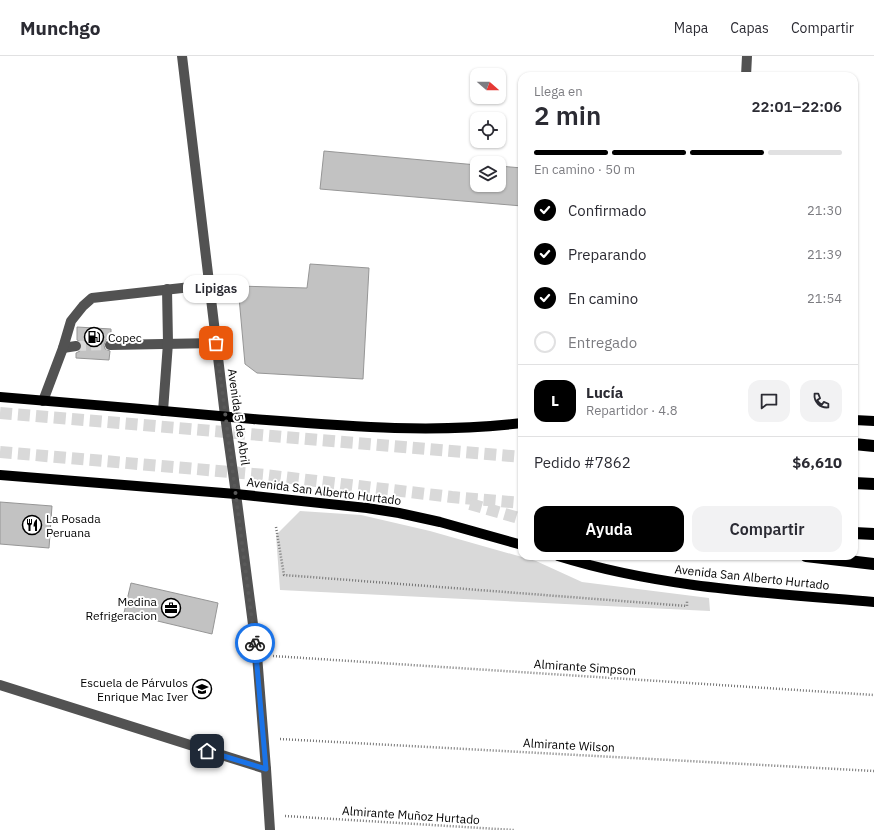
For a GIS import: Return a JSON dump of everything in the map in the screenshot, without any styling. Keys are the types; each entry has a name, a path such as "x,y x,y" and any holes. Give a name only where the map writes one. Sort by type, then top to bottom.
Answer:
{"highway":[{"path":"858,444 874,446"},
{"path":"858,483 874,484"},
{"path":"858,532 874,534"},
{"path":"840,560 874,564"}],"main road":[{"path":"0,397 335,425 404,429 495,427 518,424"},
{"path":"858,420 874,421"},
{"name":"Avenida San Alberto Hurtado","path":"0,475 236,494 399,513 440,522 518,544"},
{"name":"Avenida San Alberto Hurtado","path":"572,560 606,570 689,584 751,592 874,602"}],"street":[{"name":"Avenida 5 de Abril","path":"182,56 225,416 257,655 270,830"},
{"path":"746,72 747,56"},
{"path":"43,401 63,348 71,321 83,306 92,298 209,285"},
{"path":"163,411 168,343 167,289"},
{"path":"110,345 216,343"},
{"path":"63,348 76,346"},
{"path":"0,685 266,769"}],"path":[{"path":"276,527 284,575 687,606 689,584"},
{"name":"Almirante Simpson","path":"295,658 874,695"},
{"name":"Almirante Wilson","path":"264,738 874,771"},
{"name":"Almirante Muñoz Hurtado","path":"307,817 514,830"}],"shaded area":[{"path":"300,511 361,515 430,531 518,556 518,560 536,561 582,582 709,598 710,611 280,590 276,535"}],"building":[{"path":"324,151 470,164 470,192 506,192 506,167 518,168 518,206 320,189"},
{"path":"310,264 369,268 363,379 257,373 245,364 238,286 307,288"},
{"name":"Copec","path":"77,327 111,329 111,338 106,340 104,345 105,349 110,351 109,360 76,358 76,353 80,351 82,345 81,342 77,340"},
{"name":"La Posada Peruana","path":"0,502 52,506 49,548 0,544"},
{"name":"Medina Refrigeracion","path":"131,583 218,603 212,634 124,613"}],"tunnel":[{"path":"76,346 110,345"},
{"path":"0,413 518,457"},
{"path":"0,452 265,475 452,497 518,503"},
{"path":"470,504 518,518"}],"way so far":[{"path":"216,343 255,643"}],"place":[{"name":"Copec","path":"94,337"},
{"name":"Lipigas","path":"216,343"},
{"name":"La Posada Peruana","path":"32,525"},
{"name":"Medina Refrigeracion","path":"171,608"},
{"name":"Escuela de Párvulos Enrique Mac Iver","path":"202,689"}],"route":[{"path":"207,751 266,769 255,643"}]}
